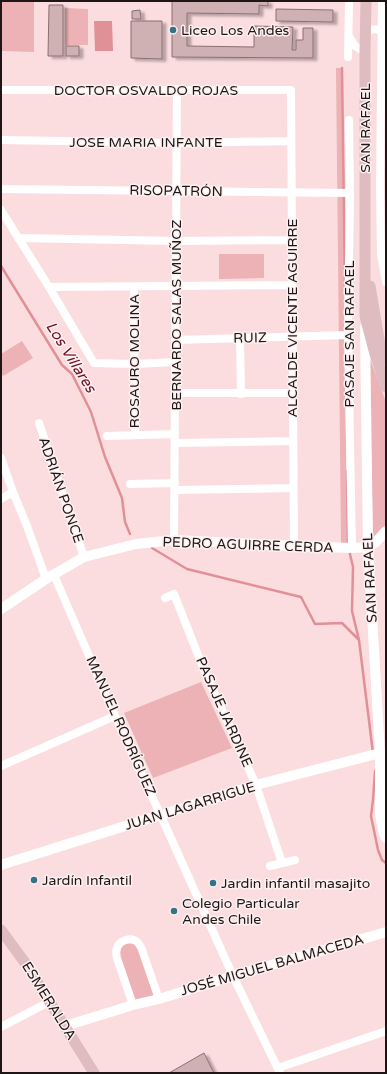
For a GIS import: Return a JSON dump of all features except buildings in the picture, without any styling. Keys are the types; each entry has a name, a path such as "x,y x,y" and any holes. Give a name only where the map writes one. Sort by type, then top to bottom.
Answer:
{"main road":[{"name":"SAN RAFAEL","path":"365,256 366,1"},
{"path":"365,256 365,316 386,387"},
{"path":"365,256 381,351 386,366"},
{"name":"ESMERALDA","path":"1,931 26,964 94,1073"}],"street":[{"path":"348,57 349,1"},
{"name":"SAN RAFAEL","path":"382,1 384,29 381,254 386,282"},
{"path":"366,18 384,18"},
{"path":"366,30 384,29"},
{"path":"349,35 355,46 365,52"},
{"name":"BERNARDO SALAS MUÑOZ","path":"174,540 176,89"},
{"name":"DOCTOR OSVALDO ROJAS","path":"1,90 291,90"},
{"name":"ALCALDE VICENTE AGUIRRE","path":"291,90 294,546"},
{"name":"PASAJE SAN RAFAEL","path":"350,120 348,335 352,548"},
{"name":"JOSE MARIA INFANTE","path":"1,140 176,143 291,141"},
{"name":"RISOPATRÓN","path":"1,189 350,193"},
{"path":"1,210 94,363 134,364 175,362"},
{"path":"18,238 176,241 292,240"},
{"path":"49,287 292,285"},
{"name":"ROSAURO MOLINA","path":"134,287 135,435"},
{"name":"SAN RAFAEL","path":"365,316 368,547 380,753 380,814 383,831 386,838"},
{"name":"RUIZ","path":"175,340 348,335"},
{"path":"240,338 241,394"},
{"path":"175,393 293,393"},
{"name":"ADRIÁN PONCE","path":"38,423 84,557"},
{"path":"107,436 175,434"},
{"path":"175,443 293,441"},
{"name":"MANUEL RODRÍGUEZ","path":"1,458 13,492 50,577 161,816 233,976 279,1071"},
{"path":"130,484 175,487 293,488"},
{"path":"1,499 13,492"},
{"path":"368,547 375,543 386,531"},
{"name":"PEDRO AGUIRRE CERDA","path":"1,609 84,557 136,544 174,540 294,546 352,548 368,547"},
{"name":"PASAJE JARDINE","path":"165,598 174,594 204,670 256,785 282,863"},
{"path":"1,766 115,716"},
{"name":"JUAN LAGARRIGUE","path":"1,866 256,785 380,753"},
{"path":"270,866 295,860"},
{"name":"JOSÉ MIGUEL BALMACEDA","path":"65,1026 386,932"},
{"path":"133,1005 116,953 120,943 129,939 138,942 141,947 159,999"},
{"path":"1,1027 49,1002"},
{"path":"279,1071 386,1031"}],"shaded area":[{"path":"1,1 34,1 34,52 1,51"},
{"path":"65,8 88,9 88,45 65,45"},
{"path":"94,21 112,21 113,51 95,51"},
{"path":"336,68 342,68 347,543 341,543"},
{"path":"219,254 264,254 264,278 219,279"},
{"path":"22,341 33,358 3,376 1,372 1,354"},
{"path":"369,356 386,402 386,526 373,540"},
{"path":"201,682 232,748 153,778 124,713"},
{"path":"136,943 157,998 134,1003 119,958 122,944"}],"waterway":[{"path":"342,68 345,290"},
{"name":"Los Villares","path":"1,266 62,365 72,374 91,412 105,457 122,498 125,522 130,534"},
{"path":"347,471 348,546"},
{"path":"152,548 187,569 301,597 315,624 342,623 359,640 373,753"},
{"path":"349,550 353,567 352,611 359,640"},
{"path":"375,771 371,816 378,850 382,860 386,863"}],"place":[{"name":"Liceo Los Andes","path":"173,30"},
{"name":"Jardín Infantil","path":"34,880"},
{"name":"Jardin infantil masajito","path":"213,883"},
{"name":"Colegio Particular Andes Chile","path":"174,911"}]}
